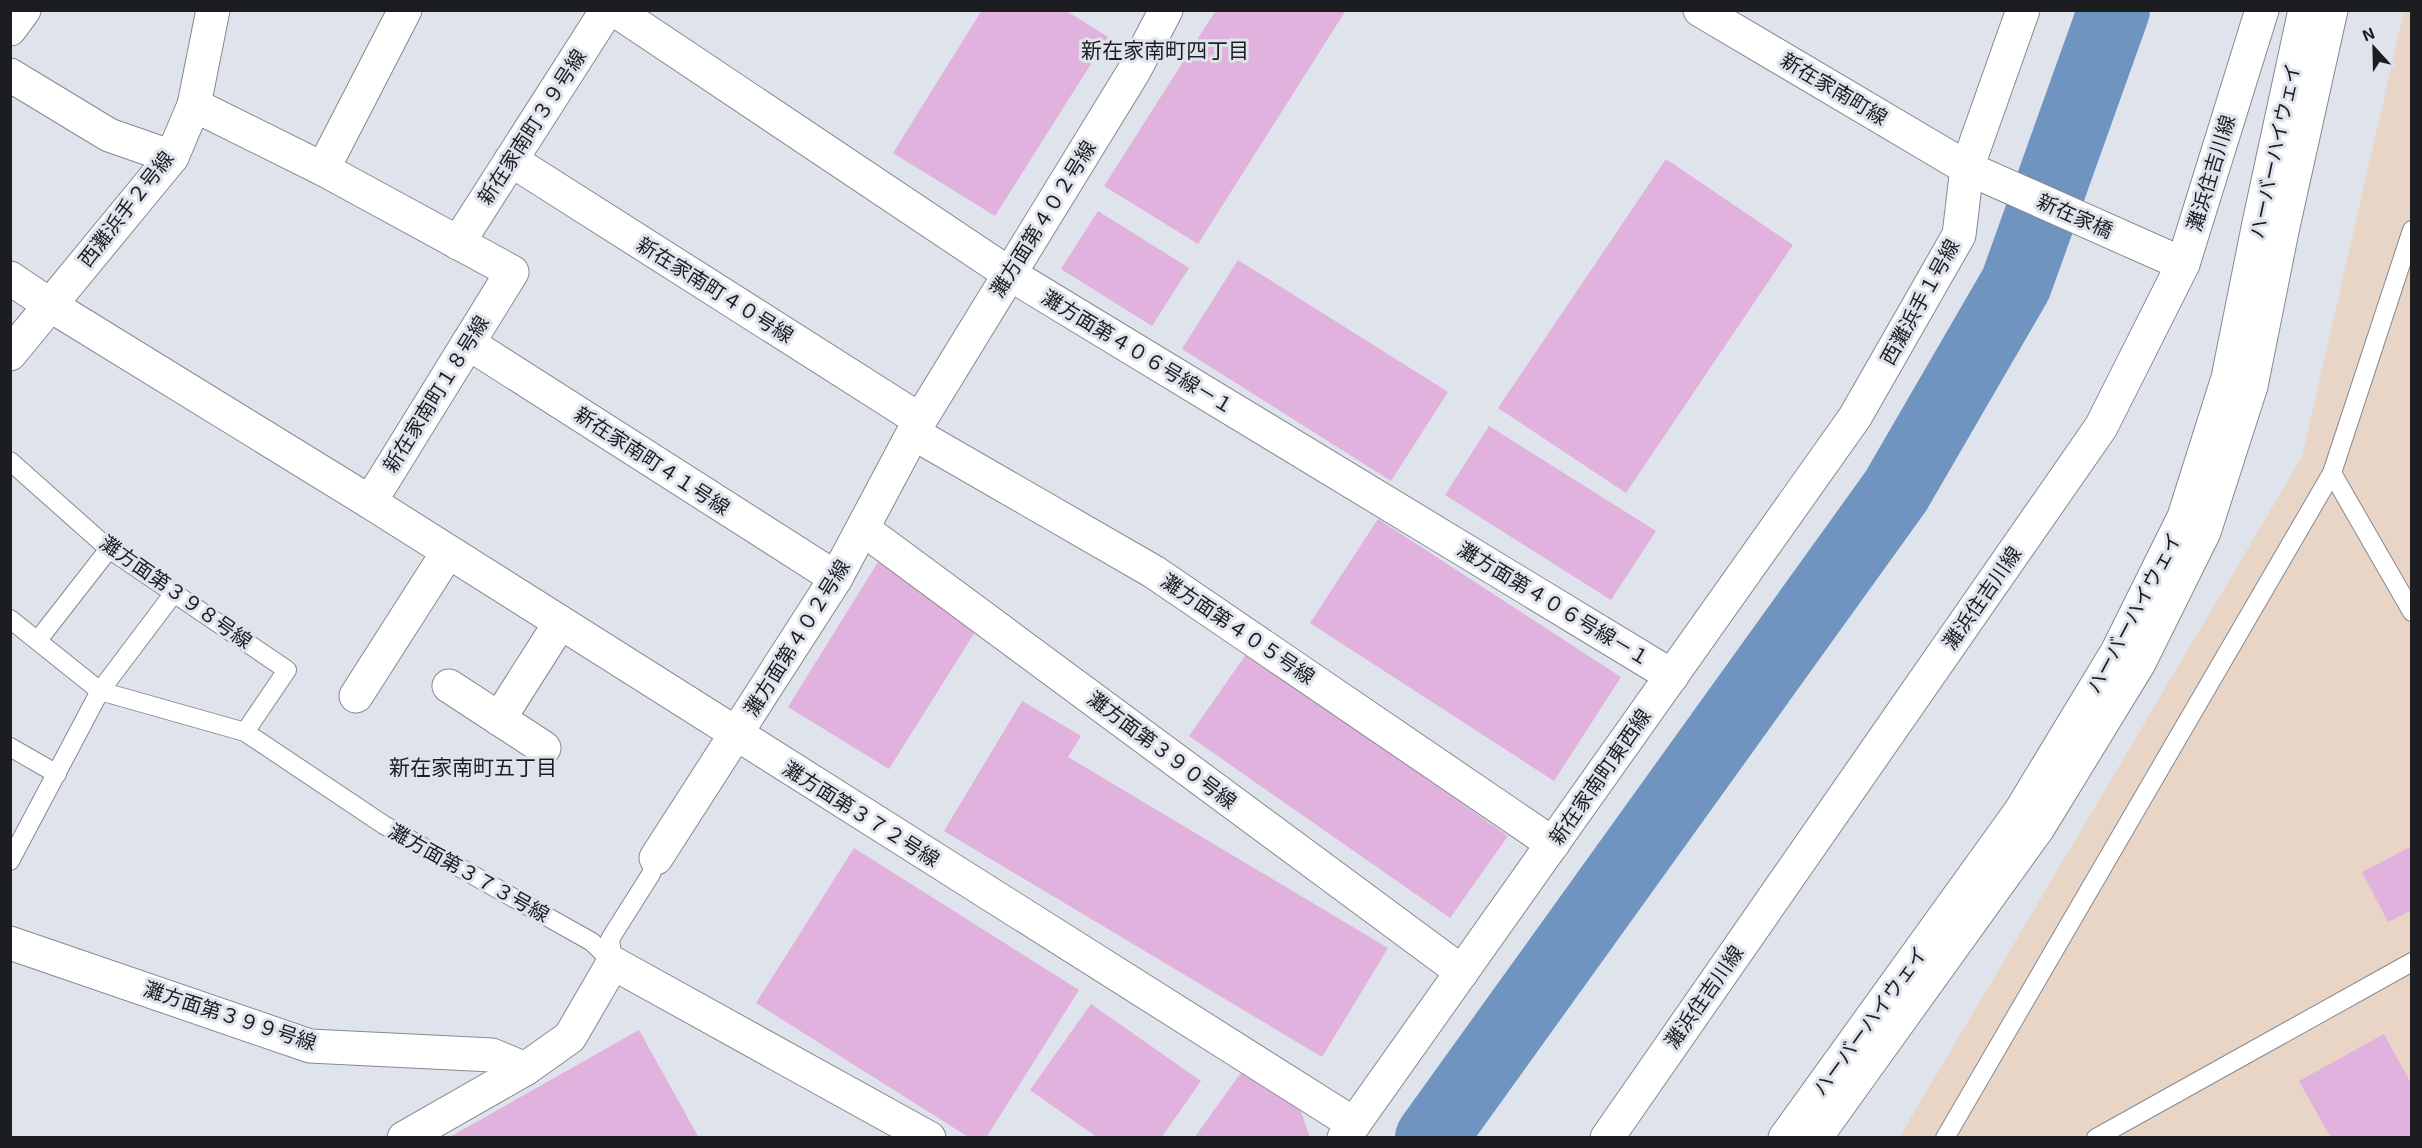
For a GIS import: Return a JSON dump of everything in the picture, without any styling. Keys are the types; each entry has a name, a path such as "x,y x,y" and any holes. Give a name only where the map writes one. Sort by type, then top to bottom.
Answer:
{"street":[{"name":"西灘浜手２号線","path":"10,354 172,157 194,105 213,10"},
{"path":"323,169 405,10"},
{"name":"新在家南町３９号線","path":"458,243 607,10"},
{"name":"灘方面第４０６号線－１","path":"615,10 1008,273 1672,676"},
{"name":"灘方面第４０２号線","path":"656,858 836,578 916,427 1008,273 1134,71 1166,10"},
{"name":"新在家南町線","path":"1700,10 1967,168"},
{"name":"西灘浜手１号線","path":"1855,417 1959,235 1967,168 2023,10"},
{"name":"灘浜住吉川線","path":"1607,1137 2101,427 2183,264 2262,10"},
{"name":"ハーバーハイウェイ","path":"1785,1137 2020,812 2117,652 2184,517 2228,378 2305,10"},
{"name":"ハーバーハイウェイ","path":"1815,1137 2038,828 2139,663 2204,532 2251,386 2282,231 2331,10"},
{"path":"10,75 110,135 172,157"},
{"name":"新在家南町１８号線","path":"194,105 323,169 512,272 370,502"},
{"name":"新在家南町４０号線","path":"510,160 916,427"},
{"name":"新在家橋","path":"1967,168 2183,264"},
{"path":"10,278 370,502"},
{"name":"新在家南町４１号線","path":"468,343 836,578"},
{"name":"新在家南町東西線","path":"1349,1131 1855,417"},
{"name":"灘方面第４０５号線","path":"916,427 1154,572 1553,844"},
{"name":"灘方面第３７２号線","path":"370,502 736,735 1349,1131"},
{"name":"灘方面第３９０号線","path":"863,529 1462,972"},
{"path":"356,696 448,552"},
{"path":"499,719 560,623"},
{"path":"449,686 544,748"},
{"name":"灘方面第３９９号線","path":"10,943 310,1046 492,1055 525,1069"},
{"path":"404,1137 525,1069 570,1037 614,963"},
{"name":"灘方面第３７３号線","path":"614,963 928,1137"}],"lane":[{"path":"1946,1137 2332,473 2412,230"},
{"name":"灘方面第３９８号線","path":"10,461 109,549 287,670 245,732"},
{"path":"2332,473 2412,612"},
{"path":"38,640 109,549"},
{"path":"10,861 100,691 174,593"},
{"name":"灘方面第３７３号線","path":"10,619 100,691 245,732 384,825 592,942 614,963"},
{"path":"10,747 57,774"},
{"name":"灘方面第４０２号線","path":"614,963 610,939 651,874 656,858"},
{"path":"2096,1137 2412,962"}],"shaded area":[{"path":"2404,11 2411,11 2411,1137 1899,1138 2302,457"}],"building":[{"path":"982,10 1065,10 1108,37 995,216 893,153"},
{"path":"1216,10 1346,10 1198,244 1104,186"},
{"path":"1666,159 1793,245 1626,493 1498,408"},
{"path":"1098,211 1189,268 1152,326 1061,269"},
{"path":"1238,260 1448,392 1391,481 1182,349"},
{"path":"1489,426 1656,531 1611,600 1445,495"},
{"path":"1378,519 1621,677 1554,781 1310,623"},
{"path":"878,562 980,624 889,769 788,707"},
{"path":"1247,653 1508,836 1450,918 1189,736"},
{"path":"1022,701 1081,736 1068,757 1388,948 1322,1057 944,831"},
{"path":"2412,846 2412,910 2388,922 2362,872"},
{"path":"854,848 1079,990 986,1138 970,1138 756,1003"},
{"path":"1091,1004 1201,1081 1161,1138 1098,1138 1030,1090"},
{"path":"639,1030 699,1138 448,1138"},
{"path":"2384,1034 2412,1085 2412,1138 2331,1138 2299,1081"},
{"path":"1246,1066 1296,1097 1310,1138 1194,1138"}],"waterway":[{"path":"1431,1138 1896,491 2016,284 2114,10"}],"district":[{"name":"新在家南町四丁目","path":"1165,51"},
{"name":"新在家南町五丁目","path":"473,768"}]}
